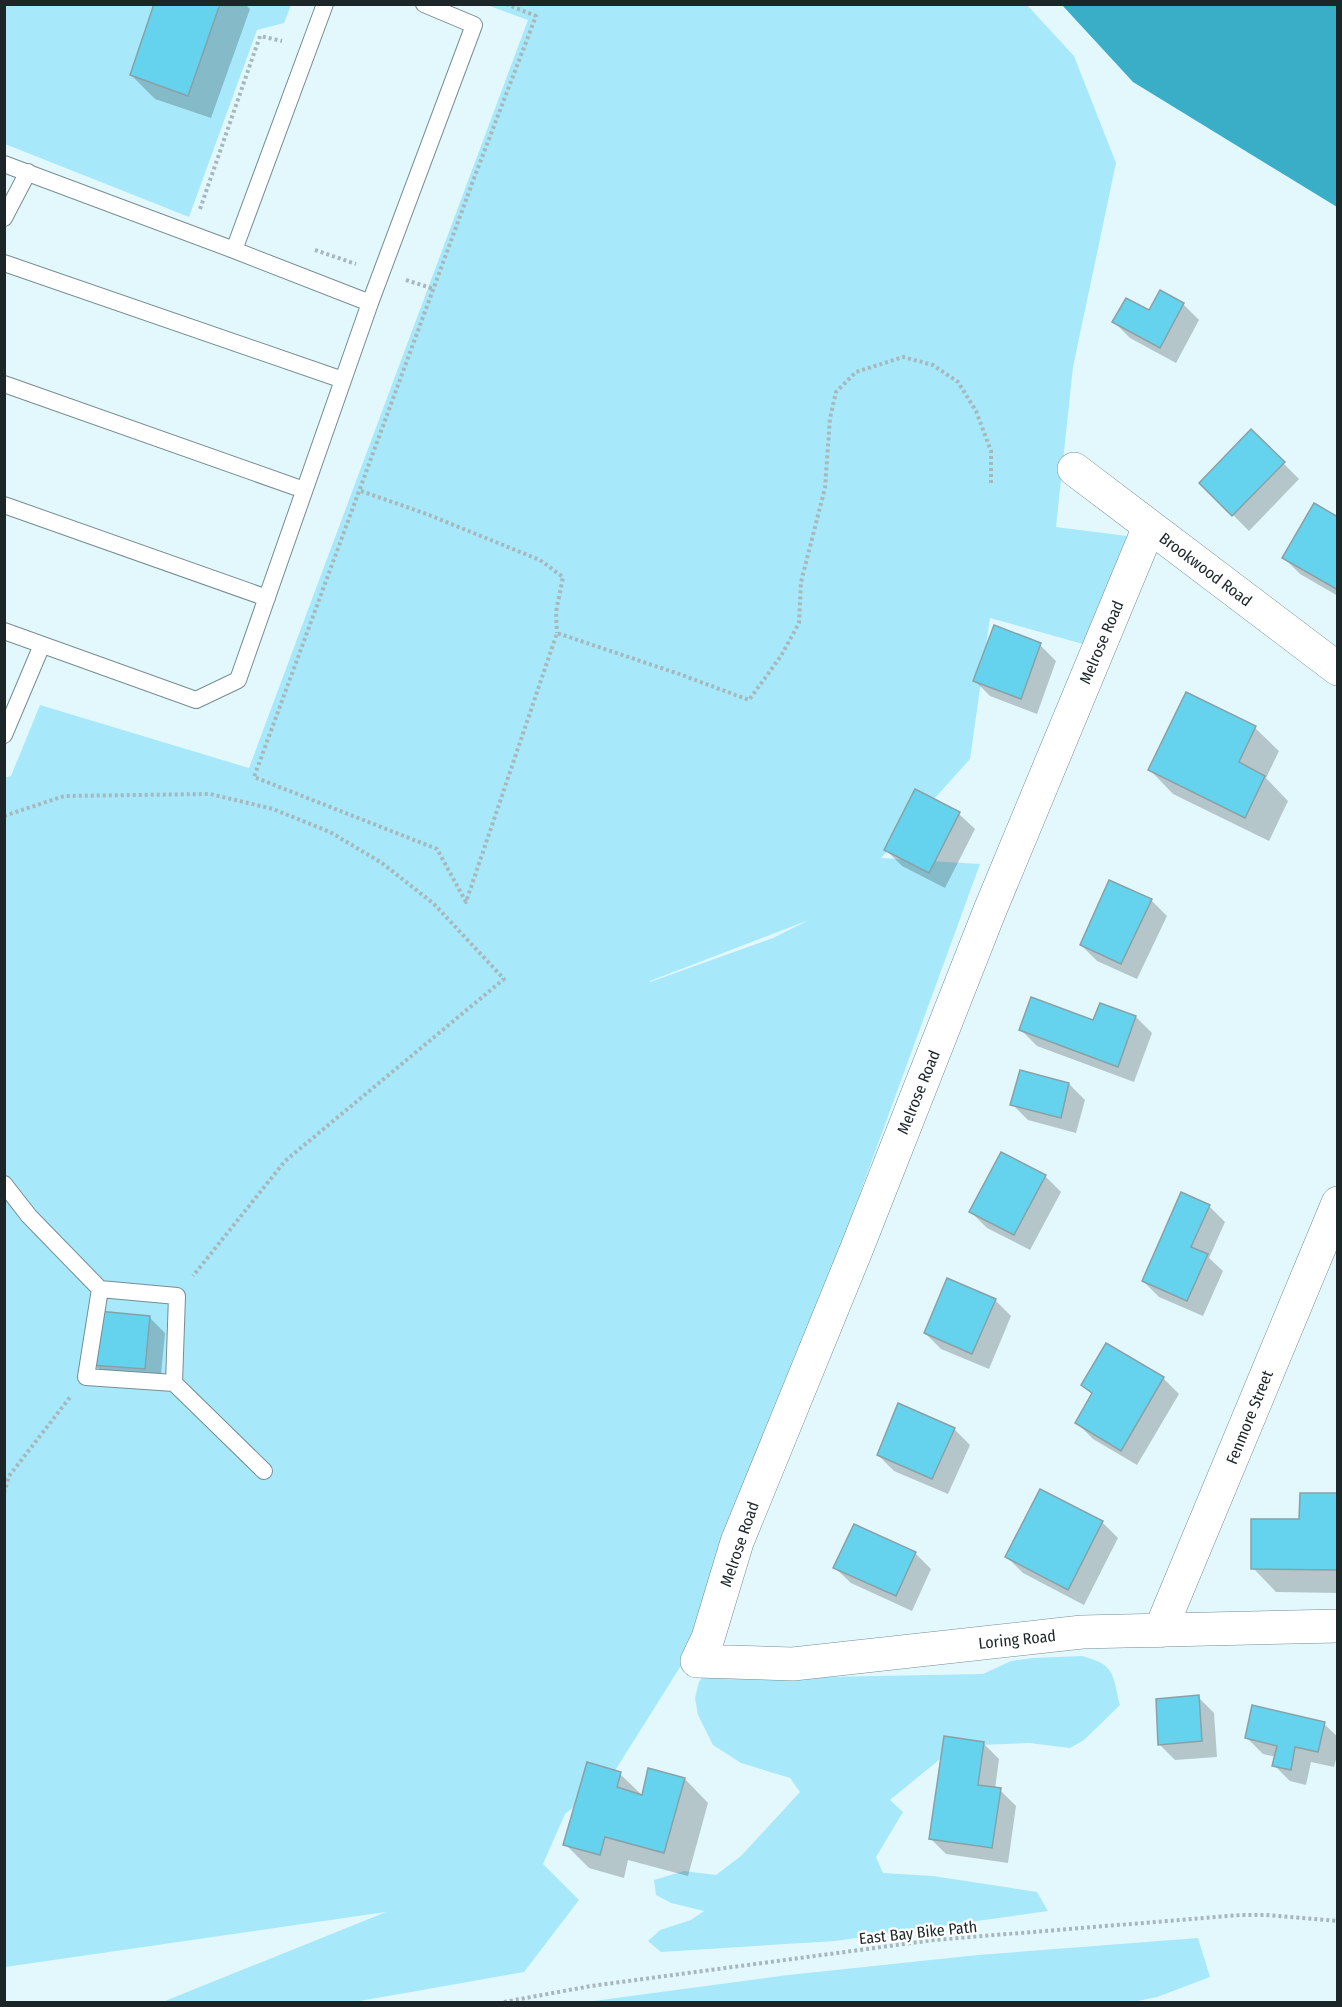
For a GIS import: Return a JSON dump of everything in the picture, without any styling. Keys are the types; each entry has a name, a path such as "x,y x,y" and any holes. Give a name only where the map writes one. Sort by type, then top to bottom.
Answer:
{"street":[{"name":"Brookwood Road","path":"1074,469 1338,669"},
{"name":"Melrose Road","path":"697,1662 710,1630 736,1542 990,910 1149,527"},
{"name":"Fenmore Street","path":"1161,1631 1338,1203"},
{"name":"Loring Road","path":"697,1662 793,1664 1082,1632 1338,1626"}],"lane":[{"path":"234,249 325,4"},
{"path":"4,631 196,700 238,680 370,303 474,25 424,4"},
{"path":"4,164 234,249 370,303"},
{"path":"4,218 28,172"},
{"path":"4,263 343,380"},
{"path":"4,384 304,490"},
{"path":"4,505 267,598"},
{"path":"4,735 42,645"},
{"path":"4,1184 29,1216 100,1289 177,1296 174,1383"},
{"path":"100,1289 86,1377 174,1383 264,1471"}],"path":[{"path":"360,491 429,515 540,560 563,577 556,612 557,633 465,902 437,849 254,777 536,16 506,4"},
{"path":"200,210 260,36 282,41 287,35"},
{"path":"307,247 434,289"},
{"path":"557,633 749,700 781,656 799,623 801,582 825,488 830,418 836,392 856,372 903,357 933,365 958,382 976,411 991,451 991,484"},
{"path":"4,816 64,796 210,794 273,809 330,832 382,863 434,904 504,979 285,1161 177,1296"},
{"path":"4,1493 9,1476 86,1377"},
{"name":"East Bay Bike Path","path":"504,2002 591,1986 934,1940 1241,1915 1338,1920"}],"shaded area":[{"path":"4,5 291,5 284,23 257,30 189,217 5,144"},
{"path":"487,5 1027,5 1074,56 1116,163 1073,367 1056,527 1127,536 1083,644 990,618 970,759 881,858 980,864 828,1281 687,1656 611,1777 565,1814 543,1864 579,1900 524,1972 354,2002 156,2002 165,2001 386,1912 5,1967 4,778 11,776 40,705 249,768 528,20","holes":["809,920 773,938 650,982"]},
{"path":"1062,5 1337,5 1337,207 1133,82"},
{"path":"1082,1656 1101,1663 1111,1672 1120,1705 1084,1740 1070,1748 1029,1743 956,1746 890,1800 903,1812 876,1857 883,1873 933,1876 1037,1892 1048,1911 835,1941 661,1952 648,1941 660,1930 691,1920 704,1911 671,1903 656,1895 654,1880 684,1871 716,1875 742,1855 800,1792 790,1778 741,1763 713,1745 698,1715 695,1698 699,1682 708,1669 772,1678 983,1674 1011,1661"},
{"path":"1198,1938 1210,1977 1157,1997 1133,2002 586,2002 788,1975 978,1955"}],"building":[{"path":"154,4 220,4 188,96 130,75"},
{"path":"1160,290 1184,303 1160,348 1112,322 1126,298 1149,310"},
{"path":"1251,429 1285,462 1232,516 1199,483"},
{"path":"1314,503 1338,517 1338,590 1282,558"},
{"path":"994,625 1041,643 1021,699 973,681"},
{"path":"1186,692 1256,726 1239,762 1265,776 1245,818 1148,770"},
{"path":"915,789 960,812 929,873 884,850"},
{"path":"1109,880 1152,899 1121,964 1080,945"},
{"path":"1031,997 1093,1020 1100,1003 1136,1016 1118,1067 1019,1030"},
{"path":"1020,1070 1069,1083 1061,1118 1010,1105"},
{"path":"1001,1152 1046,1175 1014,1235 969,1212"},
{"path":"1181,1192 1210,1205 1191,1247 1208,1254 1187,1301 1142,1281"},
{"path":"947,1278 996,1299 972,1354 924,1333"},
{"path":"98,1311 150,1316 145,1369 92,1365"},
{"path":"1106,1343 1164,1377 1121,1451 1075,1423 1092,1393 1081,1385"},
{"path":"898,1403 955,1428 932,1479 877,1455"},
{"path":"1040,1489 1103,1521 1068,1590 1005,1557"},
{"path":"1300,1493 1338,1493 1337,1570 1251,1569 1251,1519 1299,1519"},
{"path":"854,1524 916,1552 896,1596 833,1568"},
{"path":"1199,1695 1202,1741 1158,1745 1156,1699"},
{"path":"1252,1705 1325,1722 1318,1752 1295,1747 1291,1770 1272,1766 1277,1746 1245,1738"},
{"path":"944,1736 984,1742 978,1785 1001,1788 992,1848 929,1839"},
{"path":"587,1762 621,1772 617,1787 642,1795 648,1768 685,1778 664,1853 605,1837 600,1855 563,1845"}]}
